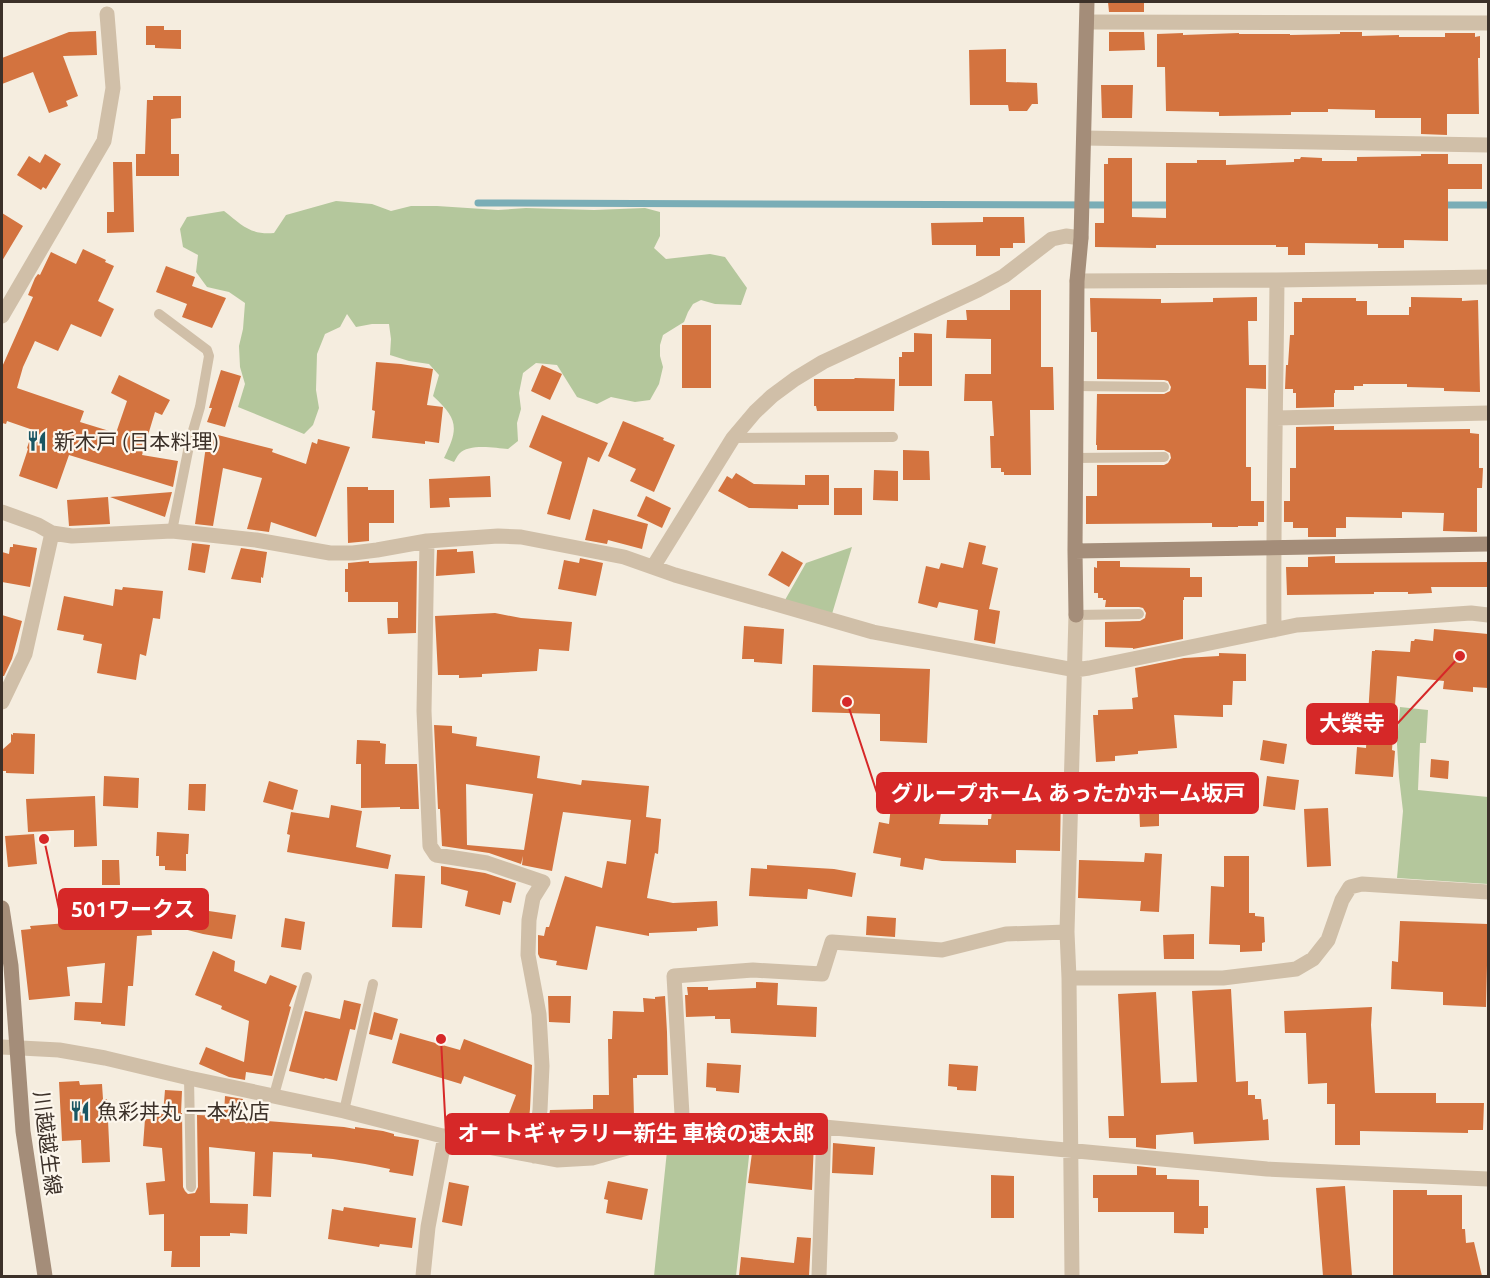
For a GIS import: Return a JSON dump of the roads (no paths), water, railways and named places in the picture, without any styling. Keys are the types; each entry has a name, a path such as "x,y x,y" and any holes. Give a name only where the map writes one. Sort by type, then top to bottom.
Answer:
{"street":[{"path":"1072,1276 1067,932 1076,615 1077,281 1081,238 1087,2"},
{"path":"2,316 104,141 113,88 107,14"},
{"path":"1087,22 1488,23"},
{"path":"1084,138 1488,145"},
{"path":"653,567 733,438 772,396 823,362 1004,276 1052,239 1066,236 1081,238"},
{"path":"1077,281 1488,277"},
{"path":"1274,630 1277,280"},
{"path":"1276,418 1488,413"},
{"path":"2,512 38,525 52,533 72,536 172,531 256,540 330,553 353,553 427,541 498,536 521,537 624,557 675,575 873,632 1075,670 1296,625 1460,613 1488,615"},
{"path":"2,702 24,654 52,533"},
{"path":"427,541 424,711 430,846 436,855 487,863 543,882 533,898 529,920 528,955 539,1014 542,1066 540,1110 534,1156"},
{"path":"1075,551 1488,544"},
{"path":"1069,978 1223,978 1296,969 1313,959 1328,940 1342,900 1350,887 1362,884 1488,892"},
{"name":"川越越生線","path":"2,908 11,966 24,1131 45,1276"},
{"path":"683,1132 674,976 753,970 822,974 832,942 942,950 1006,934 1067,932"},
{"path":"2,1047 59,1050 105,1058 344,1111 482,1146 557,1160 592,1158 683,1132 748,1124 824,1127 1267,1168 1488,1179"},
{"path":"819,1276 824,1127"},
{"path":"423,1276 428,1227 445,1136"}],"lane":[{"path":"159,314 207,350 209,356 172,531"},
{"path":"1076,386 1164,387"},
{"path":"733,438 893,437"},
{"path":"1076,458 1164,457"},
{"path":"1076,615 1139,614"},
{"path":"274,1095 307,977"},
{"path":"344,1111 373,984"},
{"path":"189,1077 191,1187"}],"waterway":[{"path":"478,203 1111,205"},
{"path":"1125,205 1174,205"},
{"path":"1440,205 1488,205"}],"place":[{"name":"新木戸 (日本料理)","path":"37,441"},
{"name":"大榮寺","path":"1460,656"},
{"name":"グループホーム あったかホーム坂戸","path":"847,702"},
{"name":"501ワークス","path":"44,839"},
{"name":"オートギャラリー新生 車検の速太郎","path":"441,1039"},
{"name":"魚彩丼丸 一本松店","path":"80,1111"}]}
